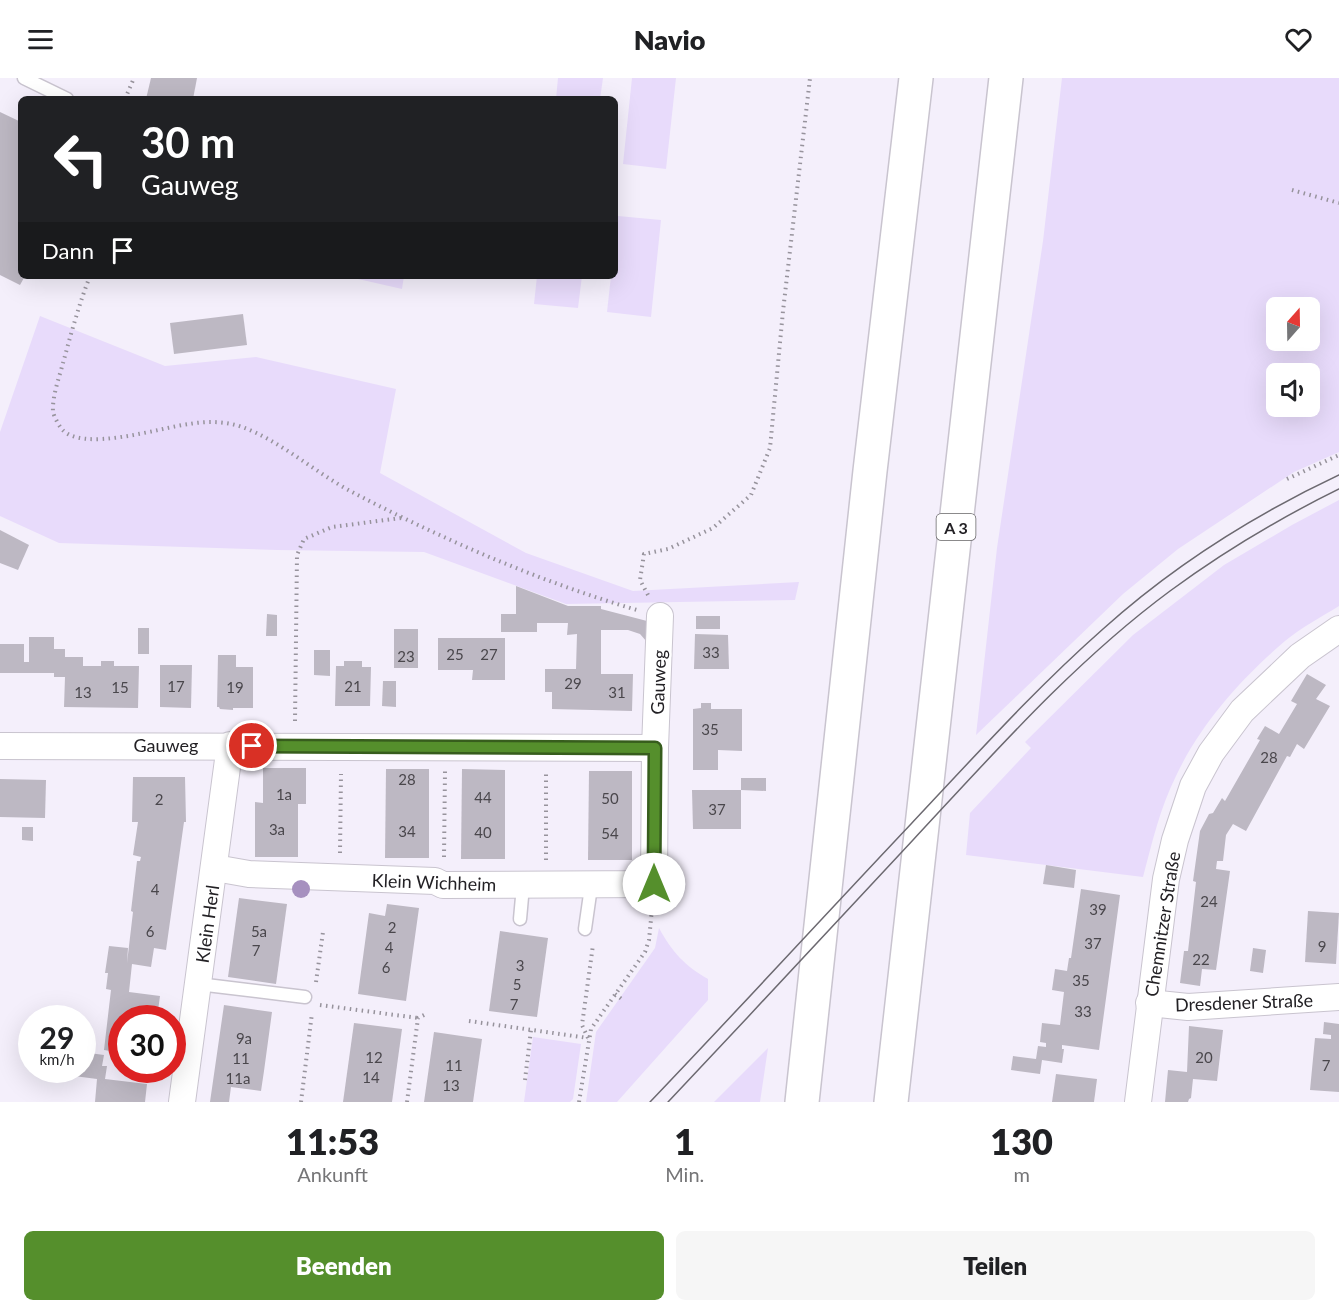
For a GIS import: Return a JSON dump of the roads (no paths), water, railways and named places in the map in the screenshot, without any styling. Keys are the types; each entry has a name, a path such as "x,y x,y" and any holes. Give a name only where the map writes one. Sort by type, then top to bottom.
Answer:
{"highway":[{"path":"802,1102 870,471 916,78"},
{"name":"A 3","path":"891,1102 1006,78"}],"street":[{"name":"Gauweg","path":"654,884 655,748 660,616"},
{"name":"Chemnitzer Straße","path":"1138,1102 1166,879 1175,840 1193,786 1211,753 1242,711 1300,656 1339,629"},
{"name":"Klein Herl","path":"182,1102 230,745"},
{"name":"Gauweg","path":"0,746 655,748"},
{"name":"Klein Wichheim","path":"215,868 249,874 435,881 443,885 654,884"},
{"name":"Dresdener Straße","path":"1149,1003 1188,1007 1339,997"}],"lane":[{"path":"24,78 61,96"},
{"path":"520,919 534,885"},
{"path":"585,929 590,894 589,885"},
{"path":"198,984 309,1000"}],"tram line":[{"path":"650,1102 1029,699 1078,652 1157,584 1215,543 1276,507 1339,475"},
{"path":"668,1102 1005,742 1068,678 1135,619 1210,563 1274,524 1339,489"}]}
